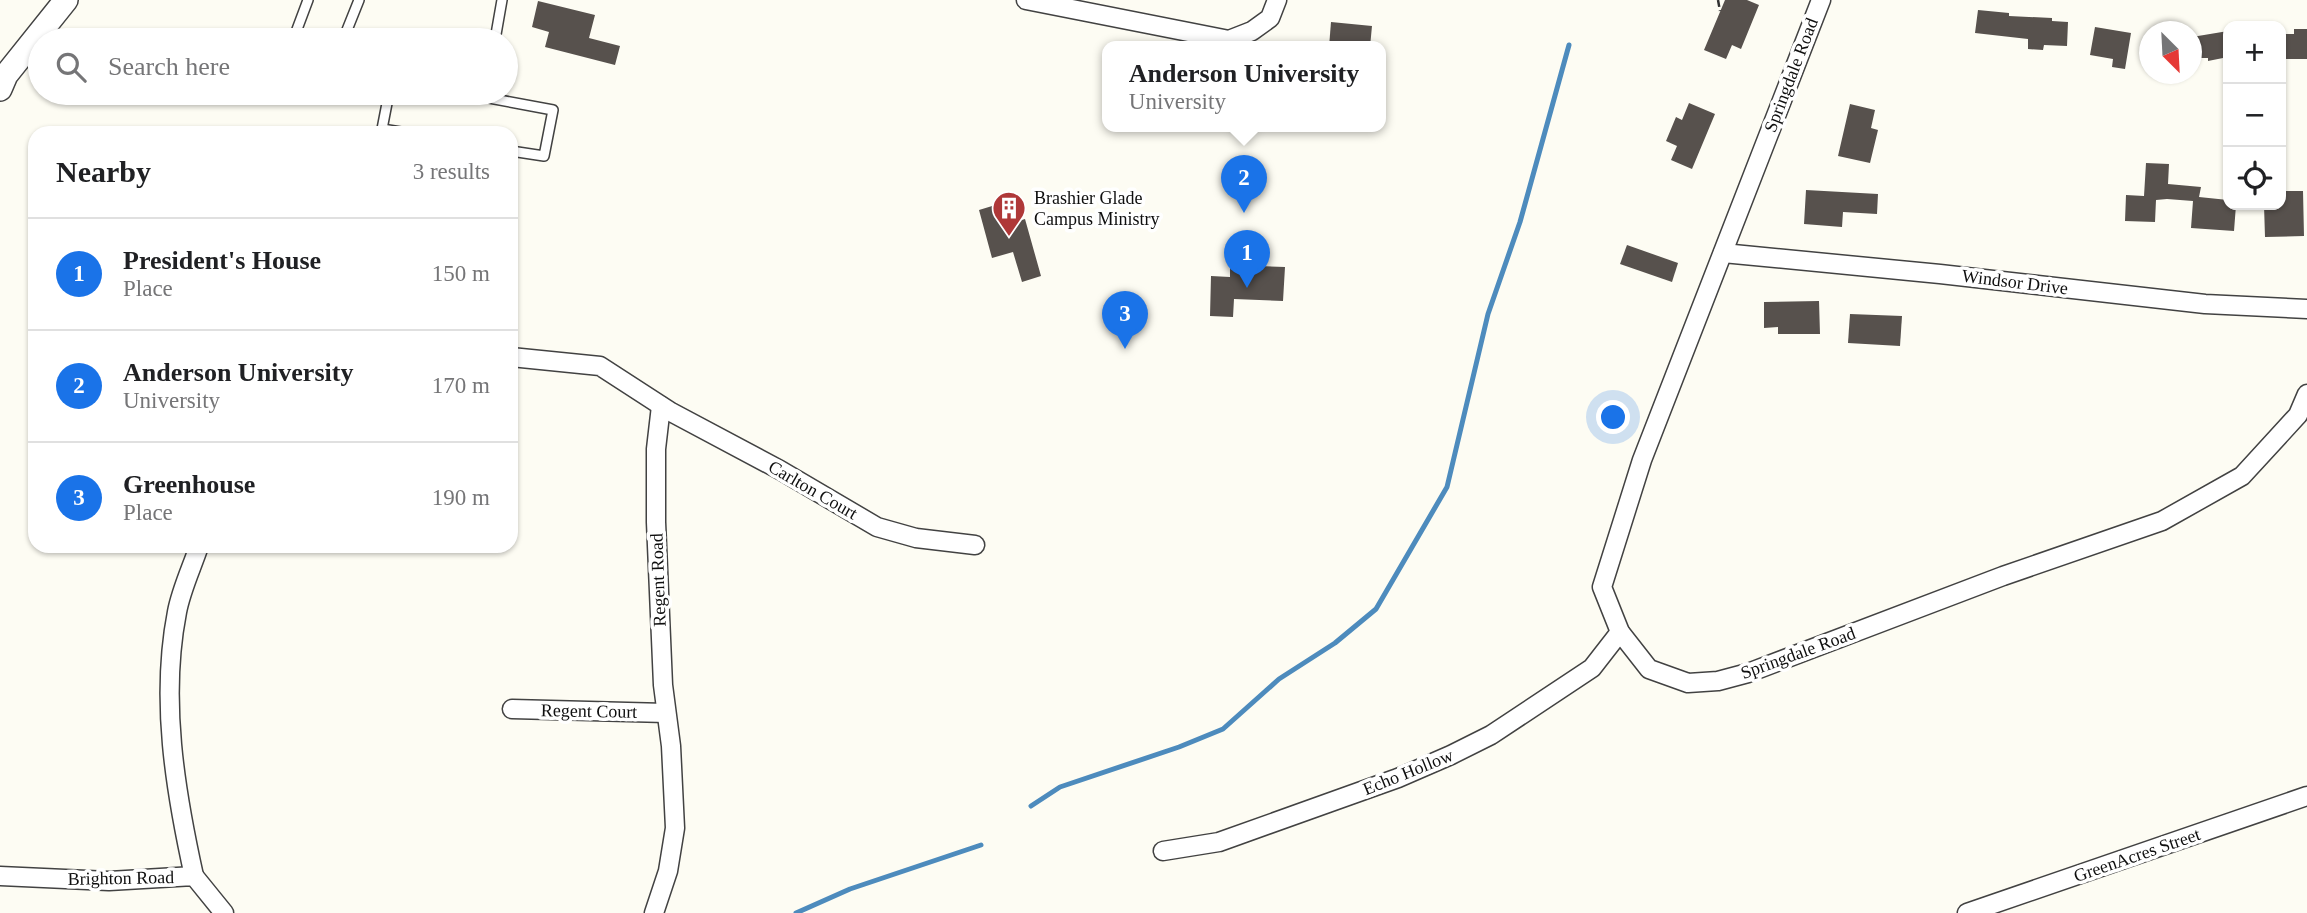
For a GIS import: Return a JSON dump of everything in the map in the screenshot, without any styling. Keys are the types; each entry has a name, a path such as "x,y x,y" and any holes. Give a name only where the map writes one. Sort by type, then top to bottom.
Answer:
{"street":[{"path":"44,28 66,0"},
{"path":"1026,0 1055,3 1229,40 1252,31 1270,18 1277,0"},
{"name":"Springdale Road","path":"1821,0 1642,460 1602,587 1620,632 1649,669 1688,684 1718,681 1748,673 2003,576 2162,521 2242,477 2298,415 2307,394"},
{"path":"0,89 6,75 28,48"},
{"name":"Windsor Drive","path":"1723,253 1953,275 2206,304 2307,309"},
{"path":"518,358 600,366 661,406"},
{"name":"Carlton Court","path":"661,406 780,470 877,527 916,538 975,545"},
{"name":"Regent Road","path":"654,913 668,871 675,828 671,746 663,685 656,522 656,449 661,406"},
{"path":"194,876 173,763 169,679 177,610 197,553"},
{"name":"Echo Hollow","path":"1163,851 1219,842 1398,778 1451,755 1491,735 1592,668 1620,632"},
{"name":"Regent Court","path":"512,709 666,713"},
{"name":"GreenAcres Street","path":"1967,913 2307,796"},
{"name":"Brighton Road","path":"0,876 109,881 194,876 224,913"}],"lane":[{"path":"298,28 308,0"},
{"path":"348,28 359,0"},
{"path":"497,28 502,0"},
{"path":"518,102 553,110 544,156 518,152"},
{"path":"383,126 387,105"}],"path":[{"path":"1718,0 1720,11"}],"building":[{"path":"1725,0 1747,0 1759,5 1741,49 1732,45 1726,59 1704,50"},
{"path":"538,1 595,15 589,38 620,46 615,65 545,47 549,32 532,27"},
{"path":"1978,10 2068,22 2067,46 2044,45 2043,50 2028,49 2028,39 1975,33"},
{"path":"1331,22 1372,26 1371,41 1329,41"},
{"path":"2095,27 2131,33 2125,69 2112,67 2113,59 2090,55"},
{"path":"2294,29 2307,29 2307,59 2286,59 2286,34 2294,34"},
{"path":"2223,32 2223,58 2208,61 2208,58 2202,58 2202,35"},
{"path":"1689,103 1715,114 1692,169 1671,160 1677,146 1666,141 1676,117 1682,120"},
{"path":"1850,104 1875,110 1871,128 1878,130 1870,163 1838,156"},
{"path":"2146,163 2169,164 2168,184 2201,187 2199,197 2223,199 2223,210 2236,210 2234,231 2191,228 2193,201 2156,200 2155,222 2125,221 2126,195 2144,196"},
{"path":"1806,190 1878,194 1877,214 1843,212 1842,227 1804,224"},
{"path":"2286,191 2303,191 2304,236 2265,237 2264,210 2286,210"},
{"name":"Brashier Glade Campus Ministry","path":"1002,203 1008,224 1025,219 1041,276 1022,282 1013,252 992,258 979,210"},
{"path":"1627,245 1678,263 1672,282 1620,264"},
{"path":"1230,265 1285,267 1283,301 1234,299 1233,317 1210,316 1211,276 1230,277"},
{"path":"1819,301 1820,334 1778,334 1778,327 1764,328 1764,302"},
{"path":"1850,314 1902,316 1900,346 1848,343"}],"waterway":[{"path":"1031,806 1060,787 1179,747 1223,729 1279,679 1335,643 1376,609 1447,487 1488,314 1520,222 1569,45"},
{"path":"796,913 850,889 981,845"}],"place":[{"name":"Anderson University","path":"1244,213"},
{"name":"Brashier Glade Campus Ministry","path":"1009,238"},
{"name":"President's House","path":"1247,288"},
{"name":"Greenhouse","path":"1125,349"}]}
